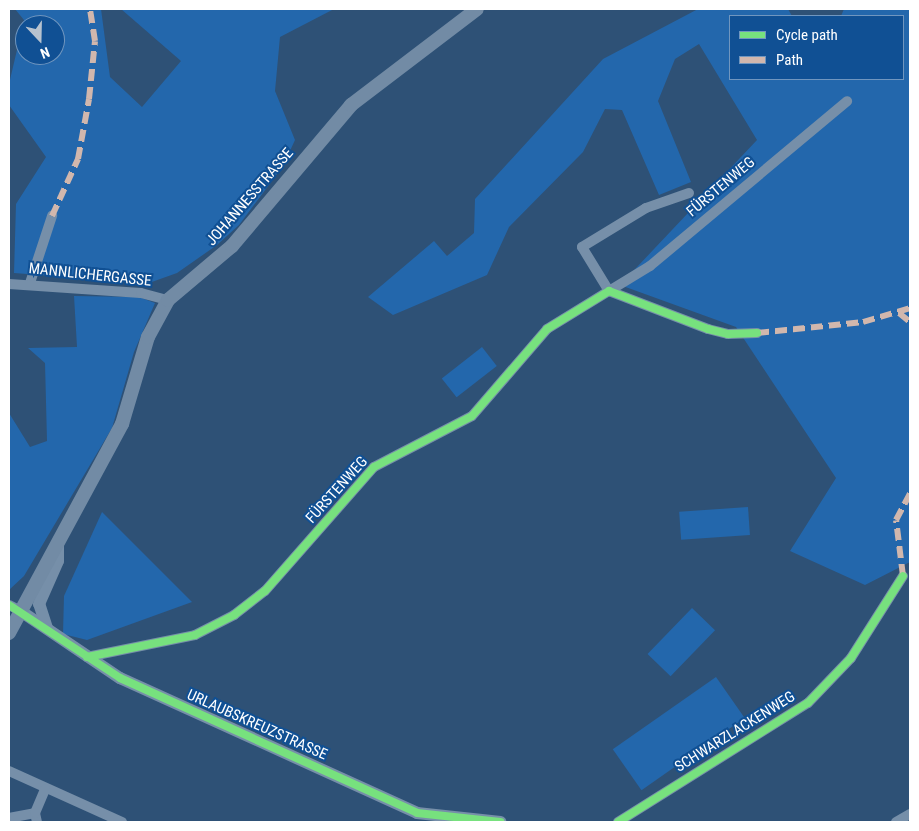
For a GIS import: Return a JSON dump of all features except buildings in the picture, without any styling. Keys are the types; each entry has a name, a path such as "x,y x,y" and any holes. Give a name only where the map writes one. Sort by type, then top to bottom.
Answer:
{"main road":[{"name":"JOHANNESSTRASSE","path":"9,633 14,607 58,544 122,424 148,337 168,300 232,246 351,105 477,9"}],"street":[{"name":"FÜRSTENWEG","path":"87,657 194,636 234,615 265,591 374,467 466,421 547,329 650,266 847,101"},
{"path":"689,193 646,208 582,247 609,290 708,329 728,334 757,333"},
{"path":"30,283 52,216"},
{"name":"MANNLICHERGASSE","path":"9,284 30,283 141,293 168,300"},
{"path":"53,636 45,626 39,604 58,561 58,544"},
{"name":"SCHWARZLACKENWEG","path":"618,822 808,703 851,658 903,576"},
{"name":"URLAUBSKREUZSTRASSE","path":"14,607 53,636 120,678 416,818 500,822"},
{"path":"9,772 122,822"},
{"path":"9,818 36,818 45,789"},
{"path":"896,822 910,814"}],"shaded area":[{"path":"15,9 101,9 110,77 142,107 181,61 121,9 334,9 280,37 275,91 295,140 283,166 239,225 217,245 177,273 149,283 14,273 16,204 46,157 9,105 9,84 15,58 15,65 65,65 65,15 20,15"},
{"path":"698,9 788,9 791,15 729,15 729,80 904,80 904,15 841,15 844,9 910,9 910,562 865,585 790,551 836,478 736,327 620,285 757,140 699,44 675,59 658,101 691,182 659,195 622,110 605,109 583,152 509,227 487,275 393,315 368,297 434,241 447,256 474,233 475,199 603,59"},
{"path":"74,296 139,297 155,303 134,352 112,428 24,576 9,590 9,413 30,447 47,441 45,363 28,348 77,347"},
{"path":"482,347 497,366 457,397 442,378"},
{"path":"748,507 750,535 681,540 679,512"},
{"path":"102,512 192,602 87,640 63,634 64,596"},
{"path":"692,608 715,630 671,676 648,654"},
{"path":"716,677 745,718 641,790 613,749"}],"marked path":[{"path":"52,216 78,159 89,99 95,41 90,9"},
{"path":"757,333 863,322 910,308"},
{"path":"899,313 910,322"},
{"path":"903,576 896,520 910,494"}],"cycle path":[{"path":"87,657 195,635 234,615 265,591 374,467 472,416 547,329 609,291 708,329 728,334 757,333"},
{"path":"618,822 808,703 851,658 903,576"},
{"path":"9,605 120,678 417,813 501,822"}]}
